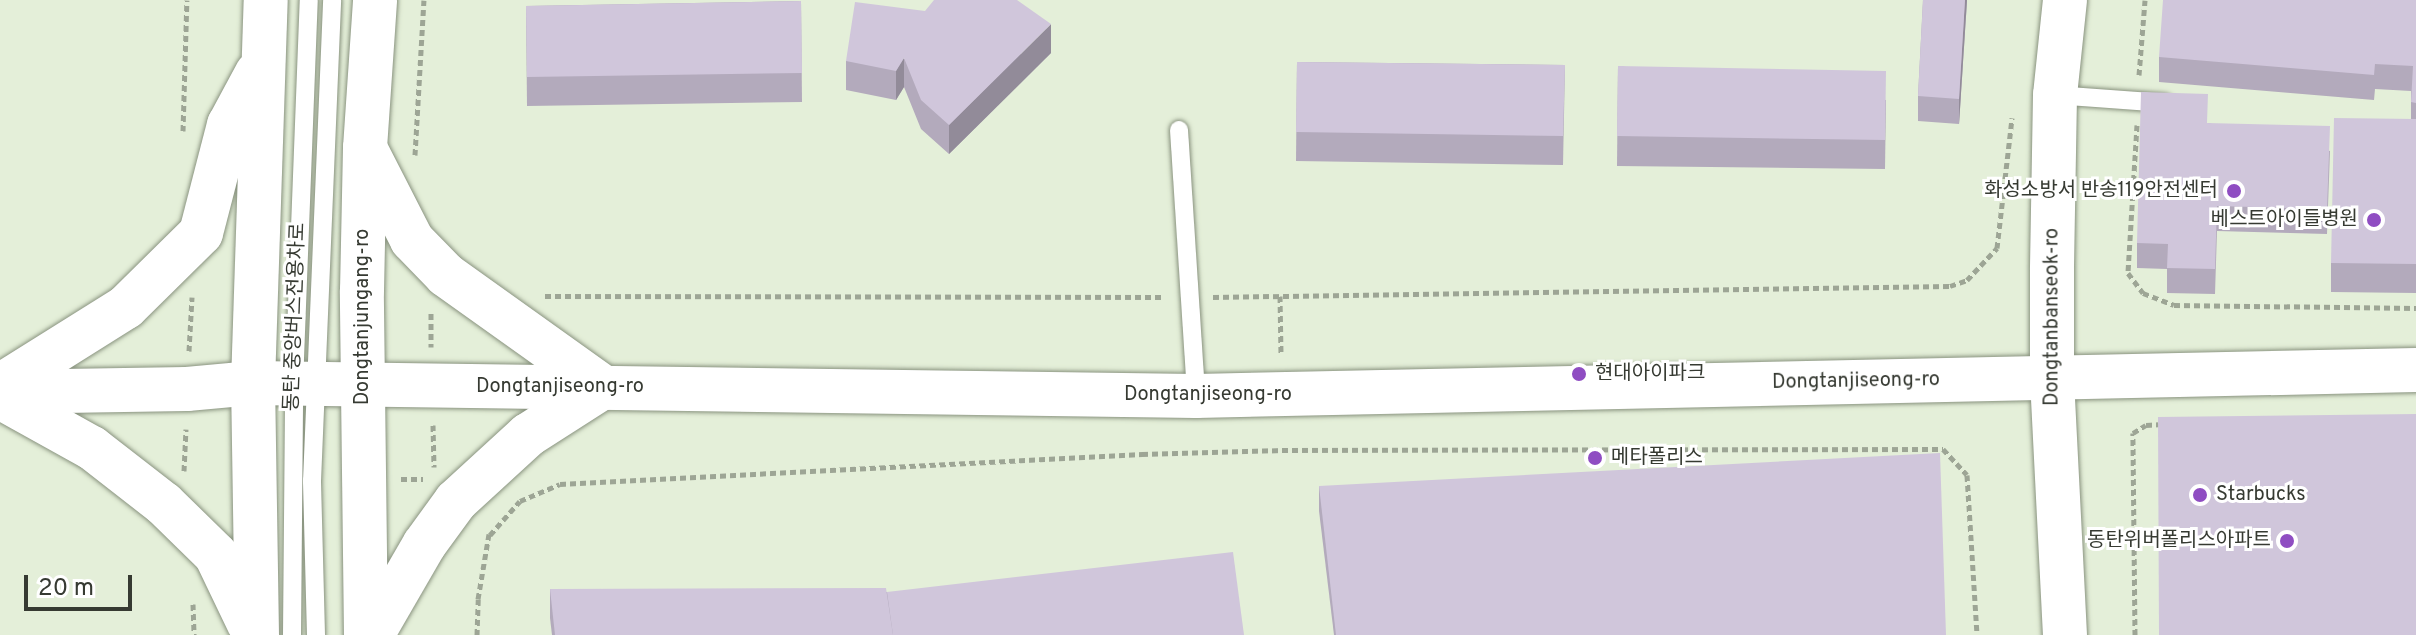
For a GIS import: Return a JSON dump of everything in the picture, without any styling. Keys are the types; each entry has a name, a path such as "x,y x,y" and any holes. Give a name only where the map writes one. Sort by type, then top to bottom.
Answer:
{"street":[{"path":"256,635 287,384 262,64 266,0"},
{"name":"Dongtanjungang-ro","path":"369,635 362,386 365,148 375,0"},
{"name":"Dongtanbanseok-ro","path":"2065,0 2055,95 2052,379 2065,635"},
{"path":"256,635 216,555 164,504 92,448 0,391 126,307 201,233 229,125 262,64"},
{"path":"365,148 412,240 446,275 603,387 528,435 456,501 424,545 369,635"},
{"name":"Dongtanjiseong-ro","path":"0,391 187,389 287,384 1196,396 2410,372"}],"lane":[{"name":"동탄 중앙버스전용차로","path":"292,635 287,384 309,0"},
{"name":"동탄 중앙버스전용차로","path":"316,635 312,481 287,384 332,0"},
{"path":"2055,95 2180,104"},
{"path":"1179,130 1196,396"}],"path":[{"path":"183,143 187,0"},
{"path":"415,157 424,0"},
{"path":"2145,0 2128,273 2143,293 2174,305 2416,308"},
{"path":"545,296 1191,297 1950,286 1967,280 1997,248 2013,109"},
{"path":"2135,635 2133,433 2146,425 2175,423"},
{"path":"490,535 520,501 560,484 1282,450 1943,449 1967,475 1977,635"},
{"path":"193,588 194,635"}],"building":[{"path":"934,0 1017,0 1051,24 949,125 921,100 904,58 896,71 846,61 855,2 925,11"},
{"path":"1923,0 1965,0 1959,99 1918,96"},
{"path":"2163,0 2416,0 2416,103 2411,102 2413,66 2375,64 2374,75 2159,57"},
{"path":"801,1 802,73 527,77 526,6"},
{"path":"1297,62 1565,65 1563,136 1296,132"},
{"path":"1618,66 1886,71 1885,140 1617,136"},
{"name":"화성소방서 반송119안전센터","path":"2141,92 2208,94 2207,123 2330,126 2327,209 2217,206 2215,269 2167,268 2168,244 2137,243"},
{"name":"베스트아이들병원","path":"2334,118 2416,119 2416,264 2331,263"},
{"name":"동탄위버폴리스아파트","path":"2416,414 2416,635 2159,635 2158,417"},
{"path":"1940,453 1946,635 1336,635 1319,486"},
{"path":"1233,552 1244,635 893,635 887,592"},
{"path":"886,588 893,635 555,635 550,589"}],"place":[{"name":"화성소방서 반송119안전센터","path":"2234,191"},
{"name":"베스트아이들병원","path":"2374,220"},
{"name":"현대아이파크","path":"1579,374"},
{"name":"메타폴리스","path":"1595,458"},
{"name":"Starbucks","path":"2200,495"},
{"name":"동탄위버폴리스아파트","path":"2287,541"}]}
